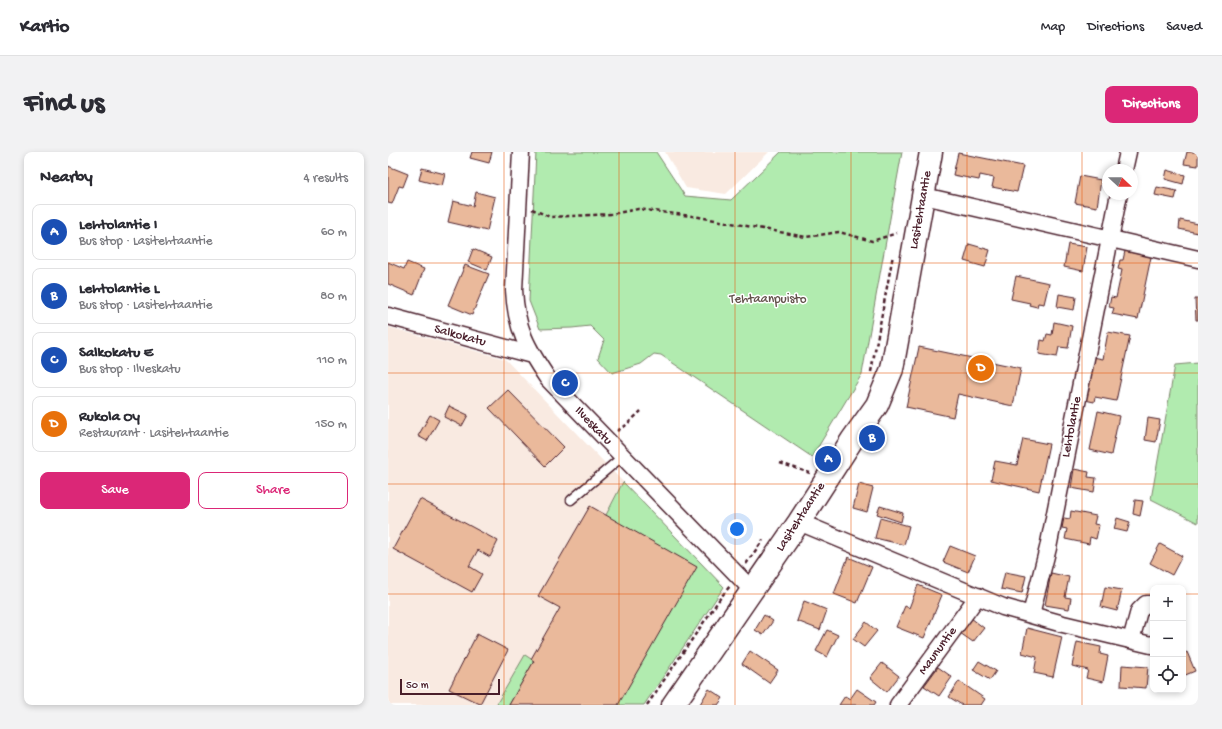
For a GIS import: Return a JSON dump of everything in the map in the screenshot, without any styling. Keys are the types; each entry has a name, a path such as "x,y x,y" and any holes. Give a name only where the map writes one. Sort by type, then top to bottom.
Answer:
{"street":[{"name":"Ilveskatu","path":"521,152 514,290 515,310 524,339 532,355 548,378 745,583"},
{"name":"Lasitehtaantie","path":"673,705 745,583 799,522 852,440 877,405 892,369 931,152"},
{"path":"1125,164 1128,152"},
{"path":"924,196 1198,259"},
{"name":"Lehtolantie","path":"1031,614 1049,541 1118,200"},
{"name":"Salkokatu","path":"388,316 532,355"},
{"path":"799,522 1003,607 1063,624 1150,644"},
{"name":"Maununtie","path":"898,705 978,596"},
{"path":"1131,640 1140,611 1146,604 1150,604"}],"lane":[{"path":"572,500 623,456"}],"path":[{"path":"518,203 550,217 612,214 638,209 699,217 806,237 839,232 872,240 897,233"},
{"path":"896,241 898,227"},
{"path":"870,373 894,249"},
{"path":"605,438 625,426 641,411"},
{"path":"780,463 811,473 806,479"},
{"path":"647,705 721,597 745,583 766,537"}],"shaded area":[{"path":"665,152 769,152 726,194 686,188"},
{"path":"388,327 505,359 724,587 644,705 388,705"}],"green space":[{"name":"Tehtaanpuisto","path":"536,152 656,152 685,196 731,200 781,152 902,152 862,374 812,457 661,355 654,354 641,364 612,373 598,358 604,340 590,326 540,329 529,301"},
{"path":"1198,363 1198,523 1151,499 1175,365"},
{"path":"623,482 724,587 644,705 618,705 606,515"},
{"path":"525,655 534,661 509,705 496,705"}],"building":[{"path":"472,152 492,152 489,163 470,158"},
{"path":"1187,152 1198,152 1198,166 1184,164"},
{"path":"958,153 1023,166 1017,192 992,187 994,178 980,175 979,180 953,175"},
{"path":"388,166 408,174 403,187 399,186 392,204 388,203"},
{"path":"422,168 445,174 442,186 419,180"},
{"path":"1167,170 1185,175 1183,184 1165,179"},
{"path":"1080,176 1101,180 1097,207 1075,203"},
{"path":"1157,187 1177,191 1175,199 1155,195"},
{"path":"476,192 495,197 487,231 448,222 453,201 473,206"},
{"path":"1180,220 1198,224 1198,233 1179,229"},
{"path":"969,244 990,250 985,267 964,261"},
{"path":"1068,244 1087,247 1083,271 1064,267"},
{"path":"473,249 492,257 487,270 468,262"},
{"path":"1125,251 1151,257 1138,319 1112,314 1114,308 1109,307 1111,297 1116,298 1122,270 1118,269 1120,260 1123,260"},
{"path":"388,262 404,269 407,262 424,269 414,295 388,284"},
{"path":"465,265 489,274 472,315 448,305"},
{"path":"1016,276 1049,283 1044,304 1038,303 1037,307 1029,305 1030,303 1011,299"},
{"path":"1059,294 1076,297 1074,310 1057,307"},
{"path":"1195,299 1198,299 1198,320 1196,320"},
{"path":"1054,322 1072,326 1068,348 1059,347 1057,357 1039,354 1041,340 1045,341 1047,334 1052,335"},
{"path":"1108,332 1130,336 1116,401 1095,397 1094,402 1085,400 1093,357 1103,359"},
{"path":"919,347 1021,368 1013,406 958,394 953,417 906,407"},
{"path":"508,390 564,447 545,466 489,408"},
{"path":"449,406 468,415 462,426 444,417"},
{"path":"1098,411 1119,416 1111,455 1090,450"},
{"path":"430,415 439,420 427,441 418,436"},
{"path":"1148,418 1160,420 1156,442 1145,440"},
{"path":"1023,439 1049,444 1039,491 991,480 995,461 1017,465"},
{"path":"1074,469 1089,472 1088,477 1096,478 1094,492 1071,488"},
{"path":"859,484 873,488 867,512 853,508"},
{"path":"420,499 498,541 490,557 478,550 469,566 482,574 472,592 393,549"},
{"path":"1135,500 1143,501 1140,516 1133,514"},
{"path":"590,506 697,567 618,705 509,705 534,661 531,659 560,608 538,596"},
{"path":"880,506 903,513 901,522 877,514"},
{"path":"1071,511 1096,516 1094,524 1099,525 1096,539 1090,537 1089,544 1065,539 1067,529 1062,528 1064,518 1070,519"},
{"path":"880,518 909,526 904,545 875,538"},
{"path":"1117,518 1130,522 1127,532 1114,529"},
{"path":"1160,544 1182,556 1172,575 1150,563"},
{"path":"950,546 975,556 968,572 943,562"},
{"path":"848,557 872,567 857,603 834,594"},
{"path":"1005,572 1026,576 1022,593 1001,589"},
{"path":"1051,573 1069,577 1065,597 1071,598 1069,609 1045,605"},
{"path":"918,585 942,595 924,638 896,627 905,606 909,608"},
{"path":"1105,587 1122,590 1117,611 1101,607"},
{"path":"804,601 827,610 820,630 797,621"},
{"path":"764,615 773,621 763,635 755,630"},
{"path":"971,618 984,628 973,642 960,633"},
{"path":"866,622 877,631 864,647 853,639"},
{"path":"1027,628 1062,637 1053,677 1034,673 1037,657 1022,653"},
{"path":"827,630 838,635 827,657 816,651"},
{"path":"477,634 508,650 480,704 449,689"},
{"path":"1077,642 1101,647 1100,654 1108,656 1103,682 1086,678 1088,670 1072,666"},
{"path":"750,651 778,670 769,683 742,664"},
{"path":"1186,652 1195,671 1186,675 1186,657"},
{"path":"979,661 996,671 990,680 973,670"},
{"path":"882,663 899,676 887,692 870,678"},
{"path":"1122,665 1148,667 1146,688 1121,686"},
{"path":"938,667 952,677 939,696 924,686"},
{"path":"959,681 985,699 981,705 962,705 949,697"},
{"path":"709,689 723,698 718,705 700,704"},
{"path":"857,689 876,702 874,705 839,705 845,696 850,699"}],"place":[{"name":"Rukola Oy","path":"981,368"},
{"name":"Salkokatu E","path":"565,383"},
{"name":"Lehtolantie L","path":"872,438"},
{"name":"Lehtolantie I","path":"828,459"}]}
